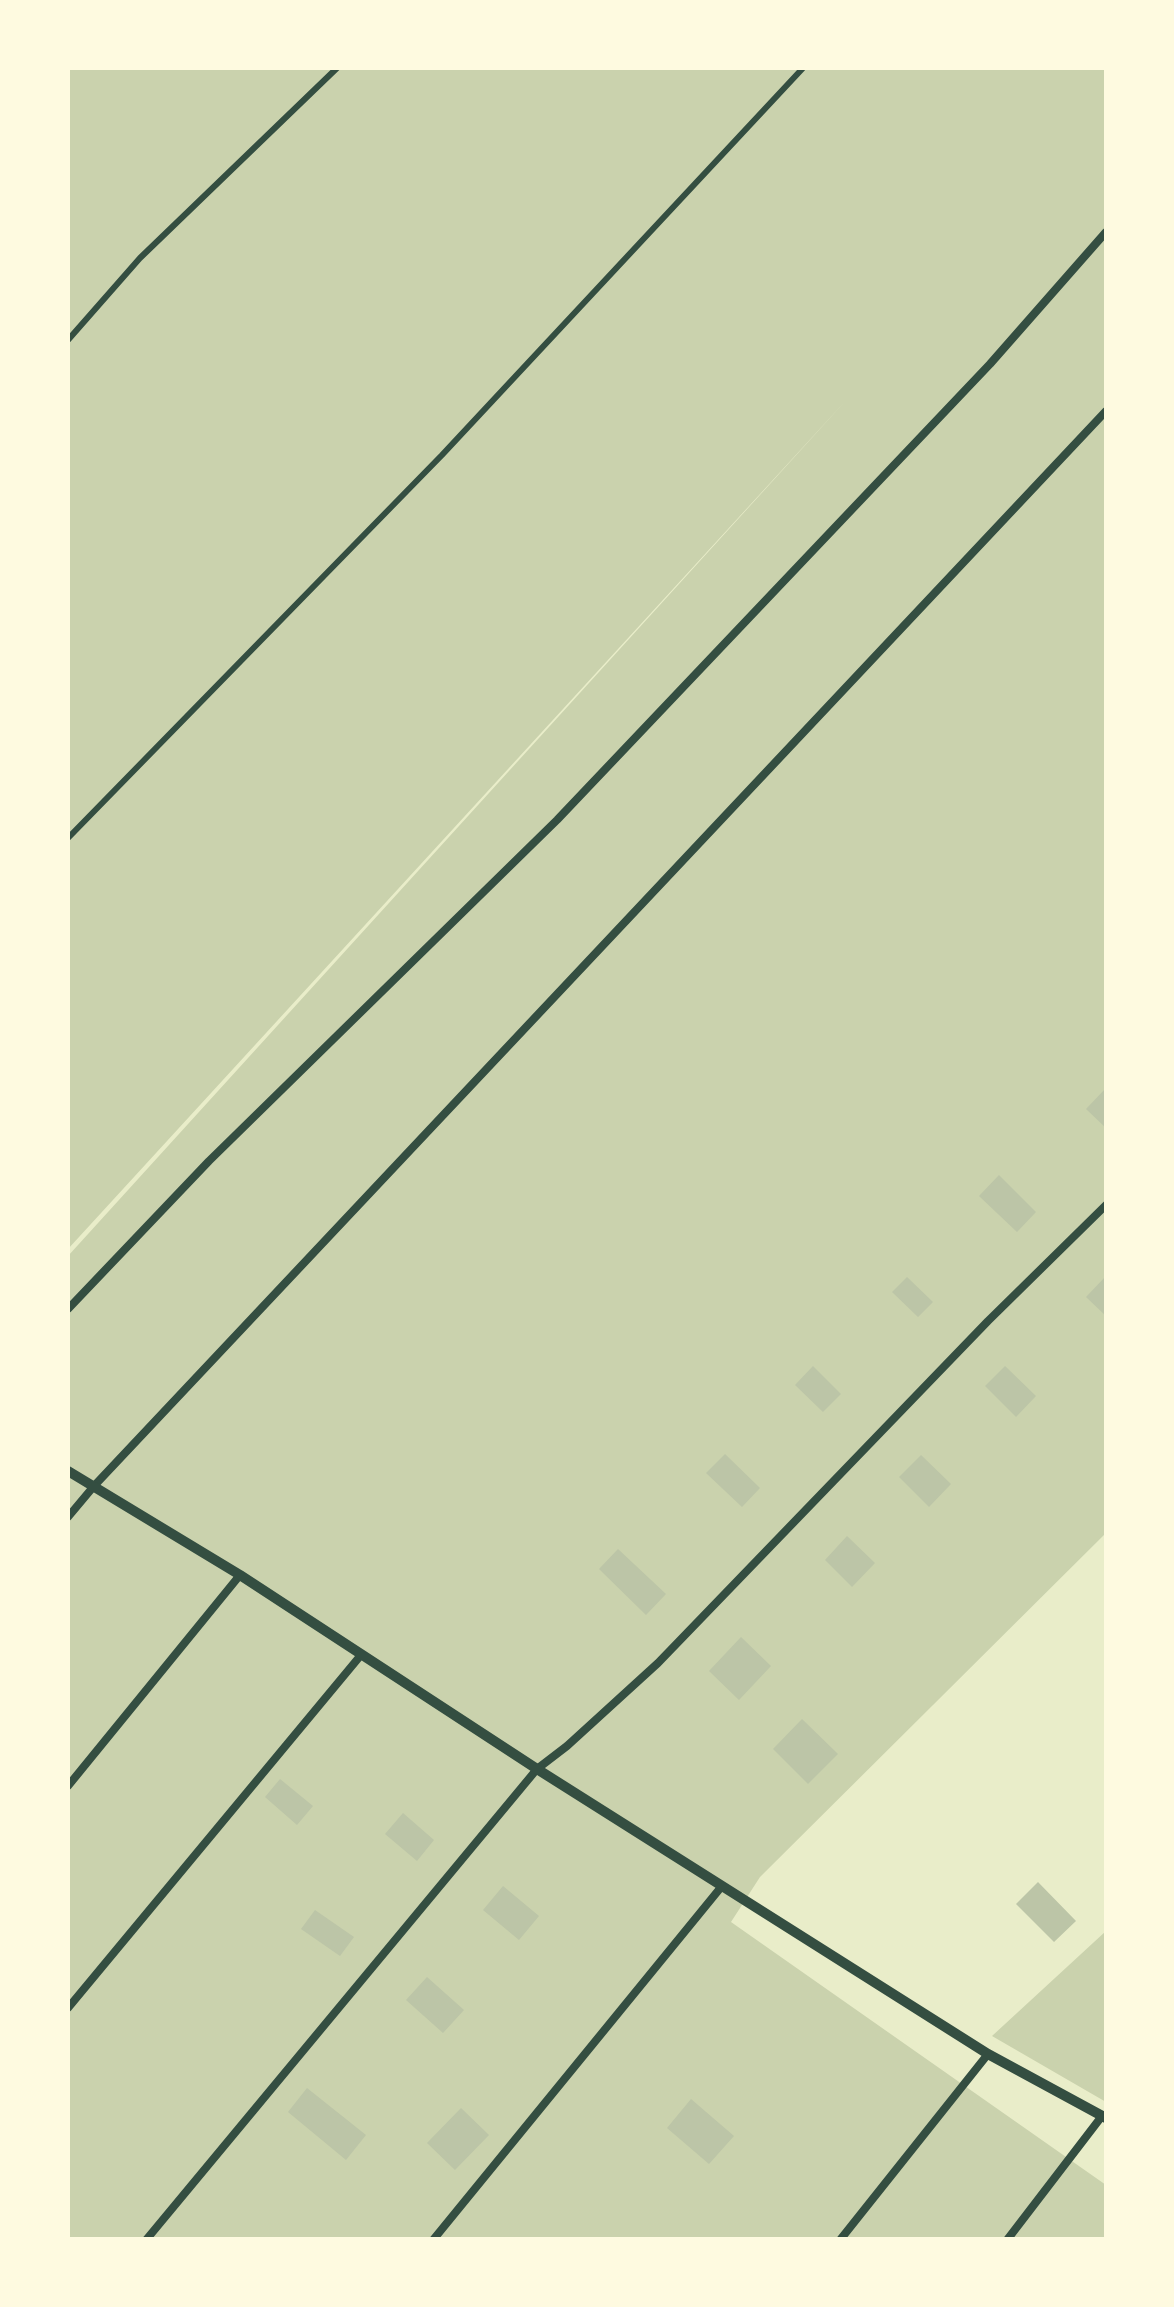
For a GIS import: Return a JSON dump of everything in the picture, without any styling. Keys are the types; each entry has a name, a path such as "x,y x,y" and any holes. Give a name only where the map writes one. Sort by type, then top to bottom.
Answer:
{"street":[{"path":"68,1472 240,1575 537,1769 988,2054 1104,2117"}],"lane":[{"path":"68,1309 209,1161 558,820 990,364 1106,232"},
{"path":"68,1516 1106,411"},
{"path":"146,2240 537,1769 658,1662 988,1321 1106,1205"},
{"path":"68,1786 240,1575"},
{"path":"68,2008 361,1655"},
{"path":"433,2240 722,1886"},
{"path":"840,2240 988,2054"},
{"path":"1007,2240 1104,2117"}],"path":[{"path":"68,340 140,258 337,68"},
{"path":"68,838 442,455 802,68"}],"green space":[{"path":"68,68 1106,68 1106,1533 760,1877 731,1922 1106,2185 1106,2239 68,2239 68,1256 849,397 68,1249"},
{"path":"1106,1931 1106,2102 992,2036"}],"building":[{"path":"1106,1088 1106,1128 1086,1109"},
{"path":"999,1175 1036,1212 1017,1232 979,1196"},
{"path":"1106,1276 1106,1316 1086,1297"},
{"path":"907,1277 933,1302 918,1317 892,1292"},
{"path":"813,1366 841,1394 823,1412 795,1385"},
{"path":"1005,1366 1036,1396 1016,1417 985,1386"},
{"path":"725,1454 760,1488 742,1507 706,1473"},
{"path":"921,1455 951,1484 929,1507 899,1477"},
{"path":"847,1536 875,1563 852,1587 825,1560"},
{"path":"618,1549 666,1594 646,1615 599,1569"},
{"path":"741,1637 771,1666 739,1700 709,1671"},
{"path":"802,1719 838,1754 808,1784 773,1749"},
{"path":"280,1779 313,1806 297,1825 265,1797"},
{"path":"403,1813 434,1840 417,1861 385,1834"},
{"path":"1038,1882 1076,1921 1054,1942 1016,1904"},
{"path":"503,1886 539,1916 519,1940 483,1910"},
{"path":"315,1910 354,1937 340,1956 301,1929"},
{"path":"427,1977 464,2010 443,2033 406,2000"},
{"path":"307,2088 366,2135 346,2160 288,2112"},
{"path":"691,2099 734,2136 709,2164 667,2128"},
{"path":"461,2108 489,2135 455,2170 427,2143"}]}
